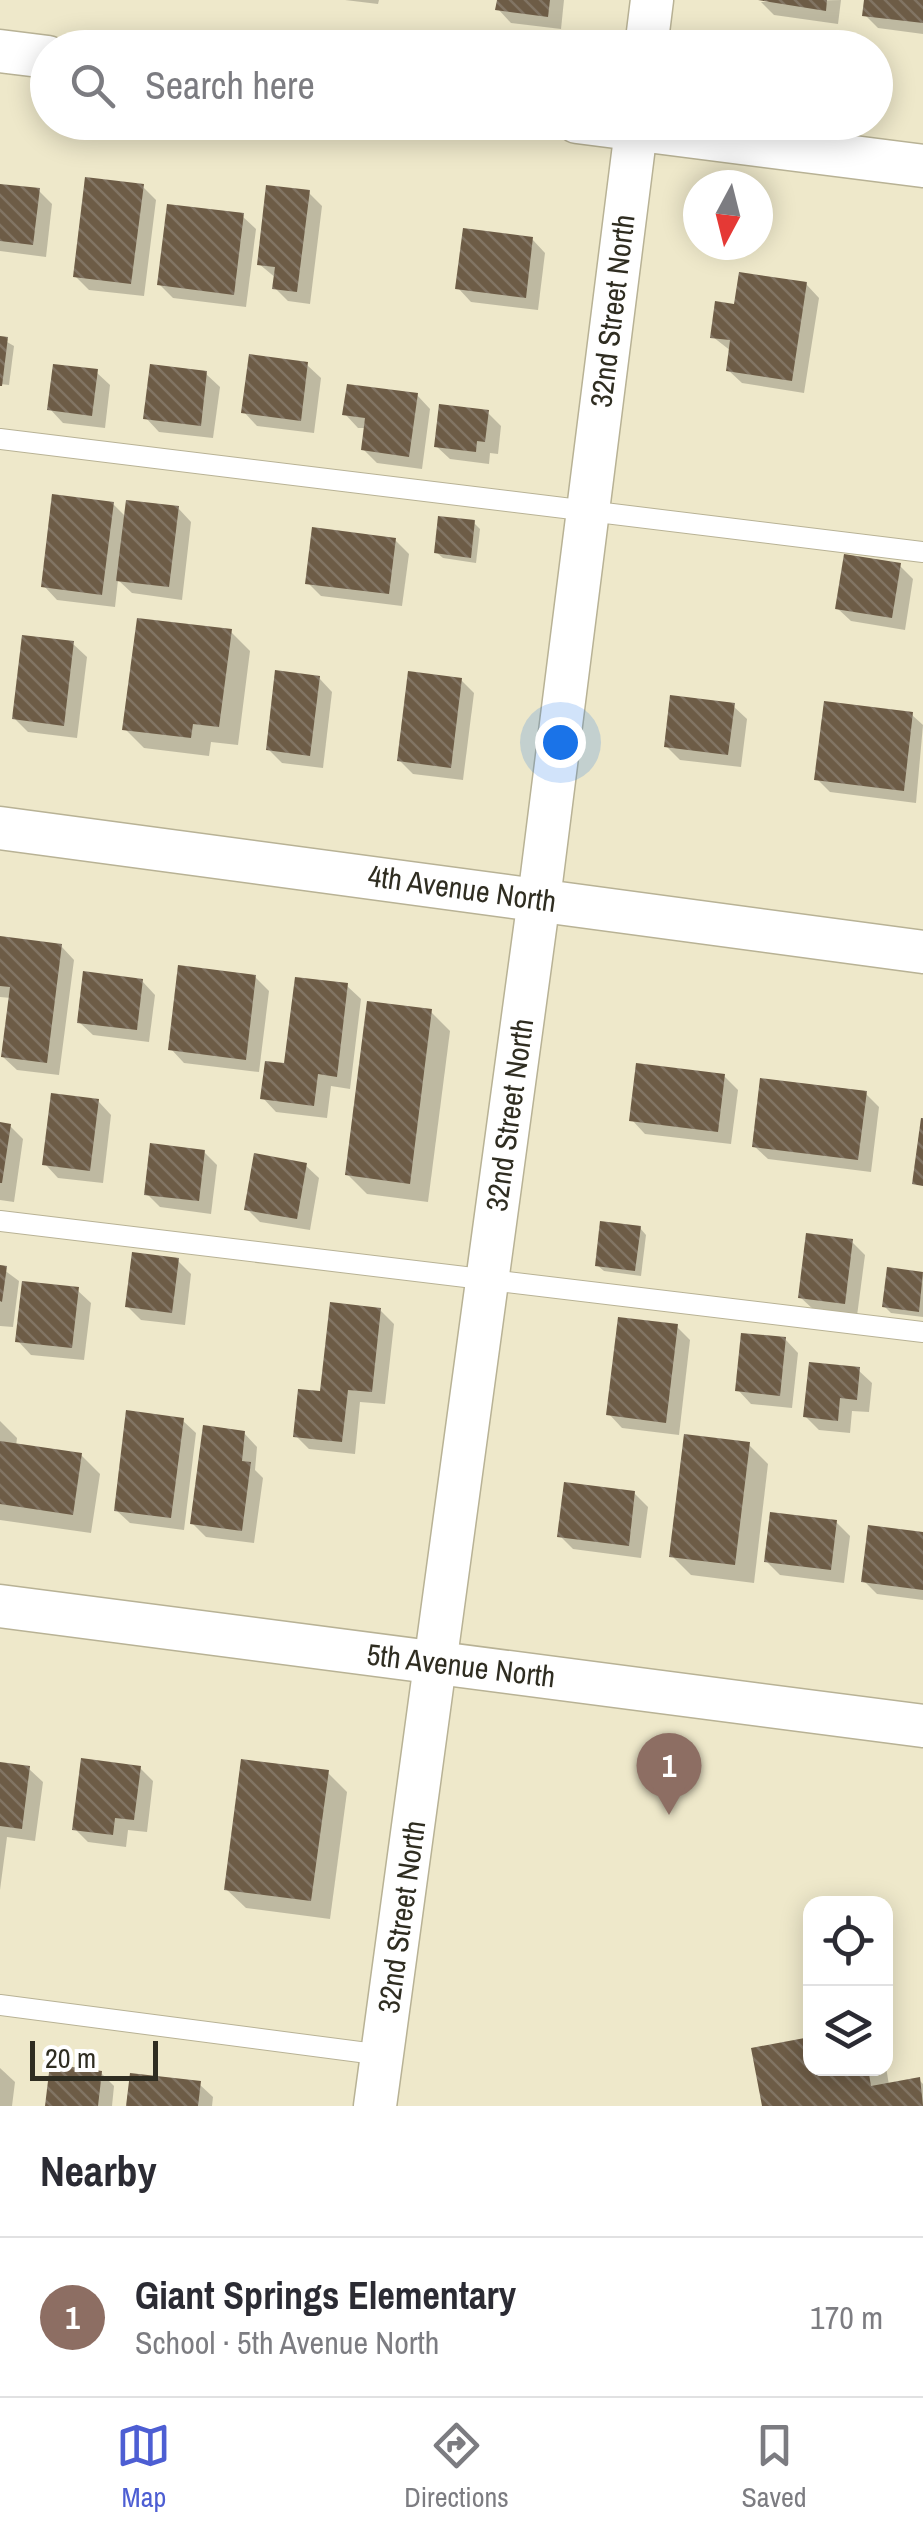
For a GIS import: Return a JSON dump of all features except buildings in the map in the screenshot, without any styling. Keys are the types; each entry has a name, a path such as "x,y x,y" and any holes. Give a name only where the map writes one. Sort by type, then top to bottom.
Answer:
{"street":[{"path":"648,30 652,0"},
{"path":"0,51 30,54"},
{"name":"32nd Street North","path":"375,2106 539,899 634,140"},
{"path":"736,140 923,166"},
{"name":"4th Avenue North","path":"0,828 923,952"},
{"name":"5th Avenue North","path":"0,1606 923,1726"}],"lane":[{"path":"0,438 923,552"},
{"path":"0,1220 923,1332"},
{"path":"0,2005 383,2054"}],"place":[{"name":"Giant Springs Elementary","path":"669,1815"}]}
